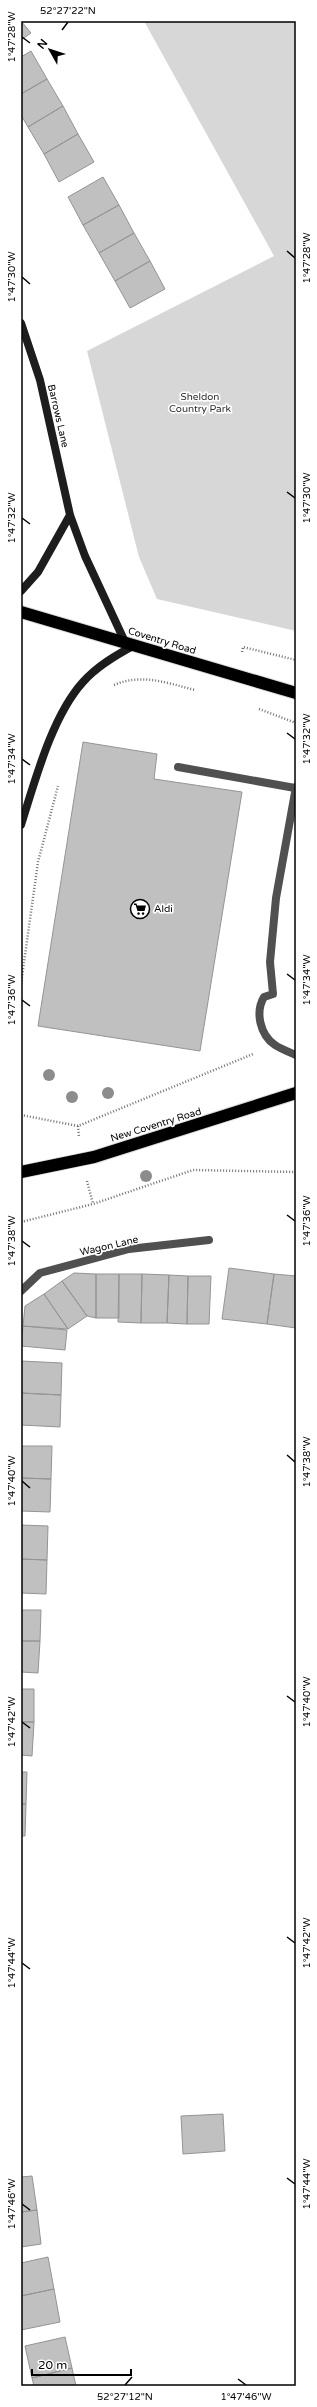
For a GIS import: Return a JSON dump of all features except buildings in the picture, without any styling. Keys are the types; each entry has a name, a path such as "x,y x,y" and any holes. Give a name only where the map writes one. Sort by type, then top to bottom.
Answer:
{"highway":[{"name":"Coventry Road","path":"21,612 296,693"},
{"name":"New Coventry Road","path":"21,1172 88,1158 296,1094"}],"street":[{"name":"Barrows Lane","path":"21,323 40,380 70,515 85,556 130,643"},
{"path":"21,591 38,572 70,515"},
{"path":"21,825 60,715 82,682 130,643"},
{"path":"178,767 296,788 276,898 270,962 273,994 264,997 259,1005 260,1022 265,1033 274,1045 296,1055"},
{"name":"Wagon Lane","path":"21,1292 40,1273 129,1249 209,1240"}],"path":[{"path":"109,688 130,679 145,678 198,691"},
{"path":"257,708 296,723"},
{"path":"21,984 38,862 59,781"},
{"path":"21,1115 78,1126 274,1045"},
{"path":"21,1222 93,1204 193,1170 296,1172"}],"green space":[{"name":"Sheldon Country Park","path":"144,21 296,21 296,631 157,599 139,557 87,351 274,256"}],"place":[{"name":"Aldi","path":"140,909"}]}
